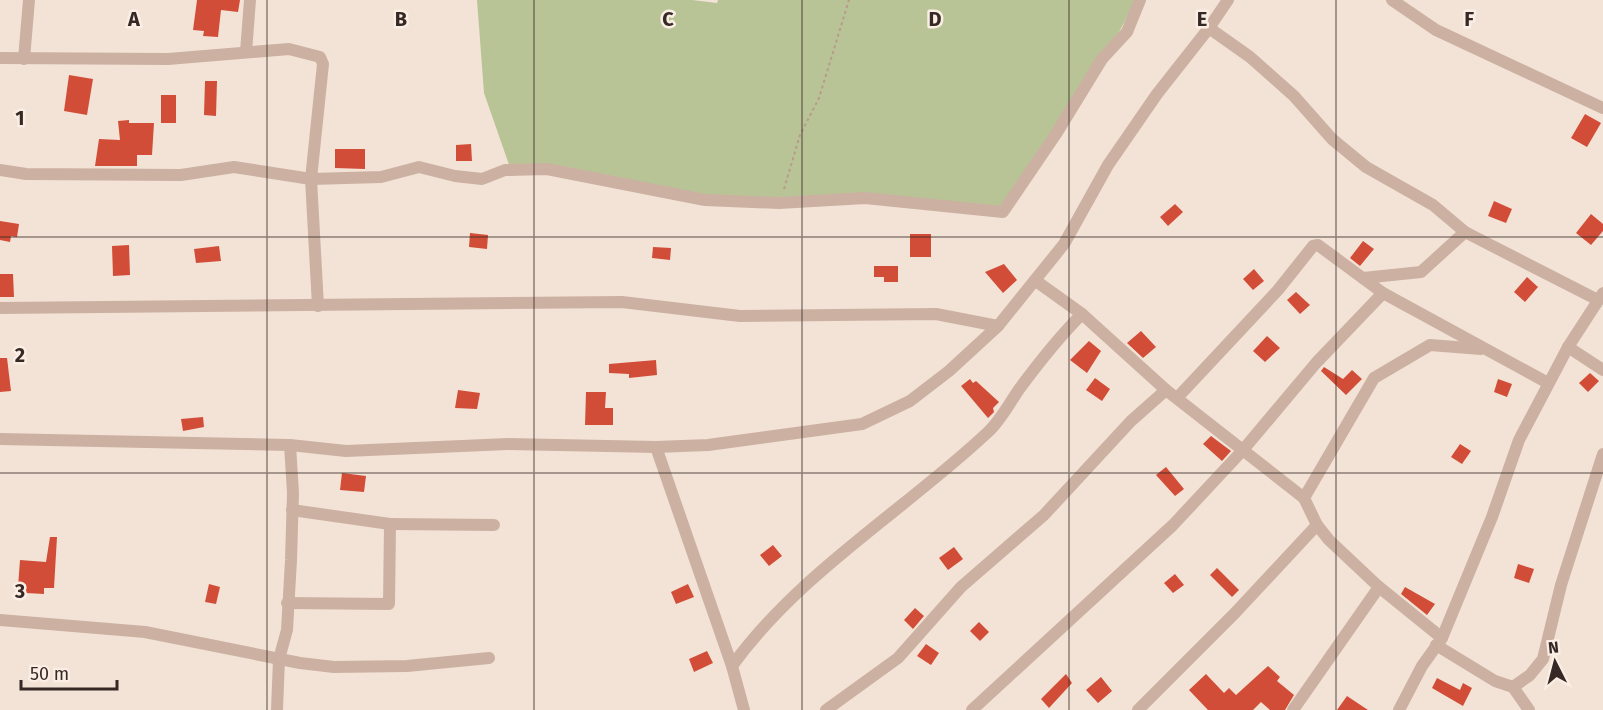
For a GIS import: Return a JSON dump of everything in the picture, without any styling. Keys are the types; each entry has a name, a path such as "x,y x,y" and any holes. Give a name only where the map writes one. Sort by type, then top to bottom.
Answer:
{"street":[{"path":"24,59 29,0"},
{"path":"246,52 250,0"},
{"path":"0,170 26,174 181,175 234,167 311,179 381,177 419,167 455,176 482,179 505,170 547,169 705,200 779,203 865,198 1004,212 1102,59 1126,32 1140,0"},
{"path":"0,439 290,445 346,451 508,444 656,447 708,445 862,424 910,401 949,371 998,326 1036,282 1064,244 1108,165 1157,94 1228,0"},
{"path":"1392,0 1436,30 1603,108"},
{"path":"1209,28 1250,57 1294,96 1332,139 1366,167 1433,206 1465,232 1600,297 1568,347 1519,440 1492,517 1439,641 1399,710"},
{"path":"0,58 168,59 289,49 320,57 323,64 311,179 318,306"},
{"path":"1363,278 1421,272 1465,232"},
{"path":"1177,398 1278,290 1313,246 1322,246 1383,293 1548,383"},
{"path":"1036,282 1082,314 1166,390 1304,498 1317,525 1379,587 1439,641 1495,681 1514,687 1529,710"},
{"path":"972,710 1173,525 1243,450 1316,363 1383,293"},
{"path":"0,308 622,302 740,316 936,314 998,326"},
{"path":"732,666 774,616 863,536 990,430 1045,353 1082,314"},
{"path":"1304,498 1374,378 1431,345 1485,349"},
{"path":"1568,347 1603,370"},
{"path":"826,710 898,658 962,587 1044,515 1131,421 1166,390"},
{"path":"278,710 279,658 287,630 292,510 290,445"},
{"path":"656,447 732,666 744,710"},
{"path":"1514,687 1530,675 1543,659 1561,585 1603,454"},
{"path":"292,510 390,524 494,525"},
{"path":"287,603 388,604 390,524"},
{"path":"1137,710 1235,613 1317,525"},
{"path":"1293,710 1379,587"},
{"path":"0,620 145,632 334,667 406,666 489,658"}],"path":[{"path":"779,203 796,156 800,135 819,99 849,0"}],"green space":[{"path":"477,0 692,0 717,3 718,0 1136,0 1108,53 1003,211 849,202 684,201 536,171 513,176 484,93"}],"building":[{"path":"197,0 240,0 238,12 221,10 218,37 203,36 204,31 193,30"},
{"path":"69,75 93,79 87,115 64,111"},
{"path":"205,81 217,81 216,116 204,115"},
{"path":"161,95 176,95 176,123 161,123"},
{"path":"1585,114 1601,123 1587,147 1571,138"},
{"path":"129,120 129,123 154,123 152,155 137,155 137,166 95,166 99,139 120,140 118,121"},
{"path":"471,144 472,161 456,161 456,145"},
{"path":"335,149 365,149 365,169 335,168"},
{"path":"1494,201 1512,209 1506,223 1488,216"},
{"path":"1175,204 1183,212 1168,226 1160,217"},
{"path":"1591,214 1603,224 1603,231 1591,245 1576,233"},
{"path":"0,221 19,224 17,237 11,236 10,242 0,240"},
{"path":"470,233 488,235 487,249 469,247"},
{"path":"910,234 931,234 931,257 910,257"},
{"path":"1363,241 1374,249 1360,266 1350,258"},
{"path":"129,245 130,275 113,276 112,246"},
{"path":"219,246 221,261 196,263 194,249"},
{"path":"653,247 671,248 670,260 652,258"},
{"path":"1004,264 1017,280 1003,293 985,272"},
{"path":"874,266 898,266 898,282 884,282 884,277 874,277"},
{"path":"1254,269 1264,281 1253,290 1243,279"},
{"path":"0,274 13,274 14,297 0,297"},
{"path":"1527,277 1538,287 1525,302 1514,292"},
{"path":"1296,292 1310,305 1300,314 1287,300"},
{"path":"1141,331 1156,347 1143,358 1127,343"},
{"path":"1267,336 1280,348 1265,362 1253,351"},
{"path":"1089,341 1101,351 1087,373 1070,360"},
{"path":"0,358 7,358 11,391 0,392"},
{"path":"656,360 657,375 629,378 629,374 609,373 609,364"},
{"path":"1324,367 1343,379 1352,370 1362,379 1346,395 1321,371"},
{"path":"1590,373 1599,381 1588,392 1579,383"},
{"path":"1095,378 1110,389 1102,401 1086,390"},
{"path":"970,379 973,383 976,381 999,402 988,418 961,386"},
{"path":"1498,379 1512,384 1507,397 1494,392"},
{"path":"458,390 480,393 477,409 455,408"},
{"path":"586,392 606,392 605,408 613,408 613,425 585,425"},
{"path":"203,417 204,427 183,431 181,419"},
{"path":"1211,436 1231,451 1222,461 1203,444"},
{"path":"1460,444 1471,451 1462,464 1451,457"},
{"path":"1166,467 1184,489 1175,496 1156,475"},
{"path":"342,473 366,476 364,492 340,490"},
{"path":"50,537 57,537 54,588 44,588 44,594 26,593 26,588 18,587 20,560 46,562"},
{"path":"773,545 782,556 769,566 760,555"},
{"path":"954,547 963,559 948,570 939,558"},
{"path":"1518,564 1534,569 1529,583 1514,578"},
{"path":"1217,568 1239,590 1232,597 1210,575"},
{"path":"1175,574 1184,585 1173,593 1164,583"},
{"path":"209,584 220,587 216,604 205,602"},
{"path":"688,584 694,597 676,604 671,592"},
{"path":"1405,587 1435,604 1427,615 1401,594"},
{"path":"915,608 924,616 913,629 904,620"},
{"path":"979,622 989,632 980,641 970,631"},
{"path":"926,644 939,653 931,665 917,656"},
{"path":"707,651 713,663 694,672 689,659"},
{"path":"1268,666 1280,677 1277,681 1294,695 1285,710 1270,710 1261,702 1253,710 1208,710 1189,690 1206,674 1224,693 1229,688 1236,695"},
{"path":"1066,674 1072,683 1049,708 1041,699"},
{"path":"1101,677 1112,691 1098,703 1086,690"},
{"path":"1437,678 1460,690 1463,683 1472,688 1463,706 1432,688"},
{"path":"1347,696 1368,710 1337,710"}]}
